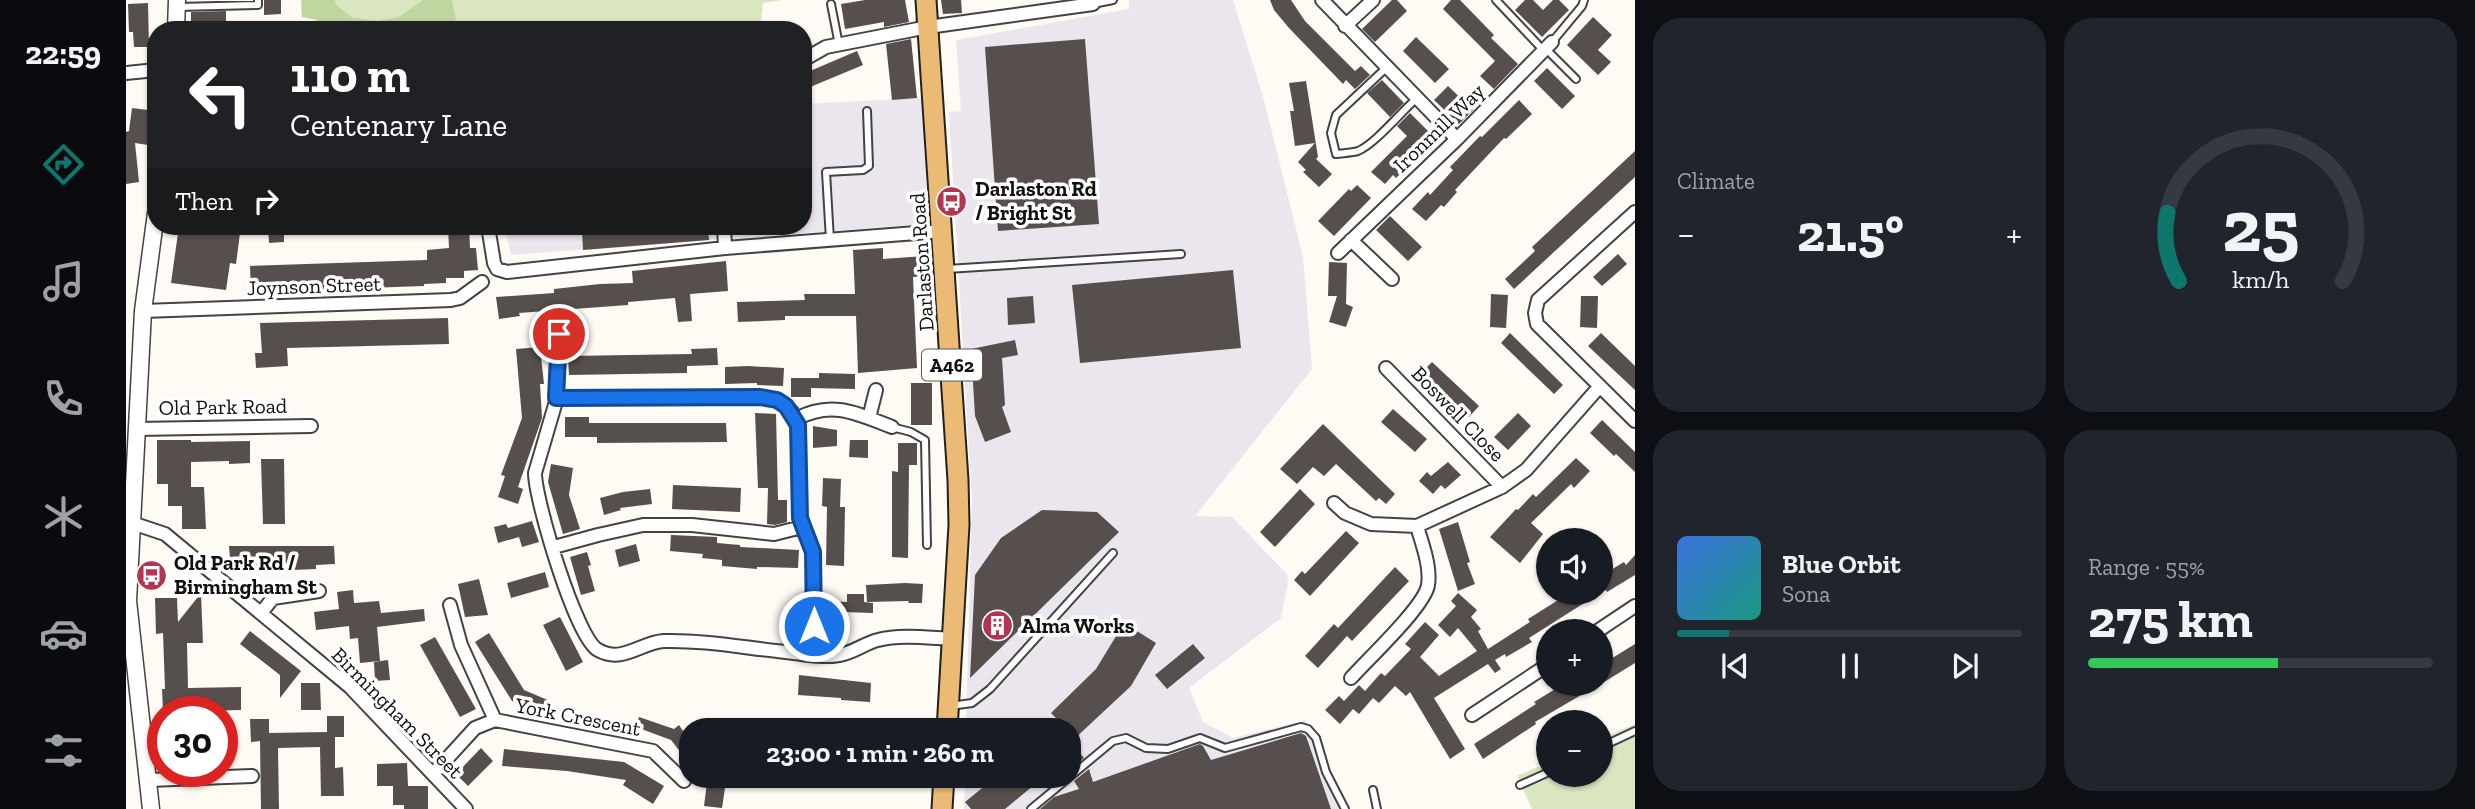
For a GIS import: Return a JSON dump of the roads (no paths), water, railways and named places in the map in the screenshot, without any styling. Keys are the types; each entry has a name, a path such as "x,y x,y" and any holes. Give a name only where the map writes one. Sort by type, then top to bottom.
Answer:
{"main road":[{"name":"Darlaston Road","path":"926,0 958,480 959,524 948,718"},
{"path":"942,809 943,788"}],"street":[{"path":"1322,0 1457,139"},
{"path":"1345,26 1373,0"},
{"path":"812,55 826,47 928,27 1092,2"},
{"name":"Ironmill Way","path":"1338,253 1457,139 1547,47"},
{"path":"126,73 147,71"},
{"path":"1635,212 1538,300 1535,313 1537,324 1635,421"},
{"path":"489,235 496,269 507,272 725,248 942,231"},
{"name":"Old Park Road","path":"147,767 131,664 128,600 143,311 153,235"},
{"path":"724,235 725,248"},
{"path":"1352,240 1392,279"},
{"name":"Joynson Street","path":"143,311 452,300 460,298 482,282"},
{"name":"Boswell Close","path":"1386,368 1503,487"},
{"path":"1334,503 1345,513 1371,524 1417,526 1503,487 1526,470 1600,386"},
{"path":"869,418 876,390"},
{"path":"813,655 813,552 800,518 799,433 792,412 777,400 760,397 556,398 535,473 535,485 579,623 592,645 602,652 627,654 652,642 681,641 813,655 839,655 878,640 907,637 953,639"},
{"path":"796,419 817,410 837,408 892,427"},
{"name":"Old Park Road","path":"136,429 312,426"},
{"name":"Birmingham Street","path":"132,523 165,534 350,687 466,809"},
{"path":"554,547 643,525 692,525 774,534 802,527"},
{"path":"1351,678 1418,604 1428,588 1429,573 1417,526"},
{"path":"261,613 273,598 320,592"},
{"path":"433,774 475,728 495,720 461,645 450,605"},
{"path":"1613,621 1635,606"},
{"path":"1472,715 1536,673"},
{"name":"York Crescent","path":"495,720 653,751 679,776"},
{"path":"238,777 252,776"},
{"name":"Old Park Road","path":"149,787 151,809"}],"lane":[{"path":"177,4 258,5 258,0"},
{"path":"1092,2 1113,0"},
{"path":"1496,0 1547,47 1576,79"},
{"path":"1547,47 1582,6 1584,0"},
{"path":"831,4 839,45"},
{"path":"1386,68 1336,115 1331,133 1336,154 1358,151 1380,135 1398,114 1416,99"},
{"path":"830,240 826,172 863,170 869,166 867,111"},
{"path":"945,269 1181,254"},
{"path":"556,398 559,334"},
{"path":"892,427 911,432 925,440 927,545"},
{"path":"948,706 972,703 990,689 1112,553"},
{"path":"1031,809 1120,738 1131,739 1146,748 1168,749 1200,738 1225,748 1301,727 1308,729 1316,738 1326,772 1345,809"},
{"path":"1613,741 1635,731"},
{"path":"1520,785 1536,778"},
{"path":"1373,790 1377,809"}],"place":[{"name":"Darlaston Rd / Bright St","path":"952,201"},
{"name":"Old Park Rd / Birmingham St","path":"151,575"},
{"name":"Alma Works","path":"998,626"}]}
